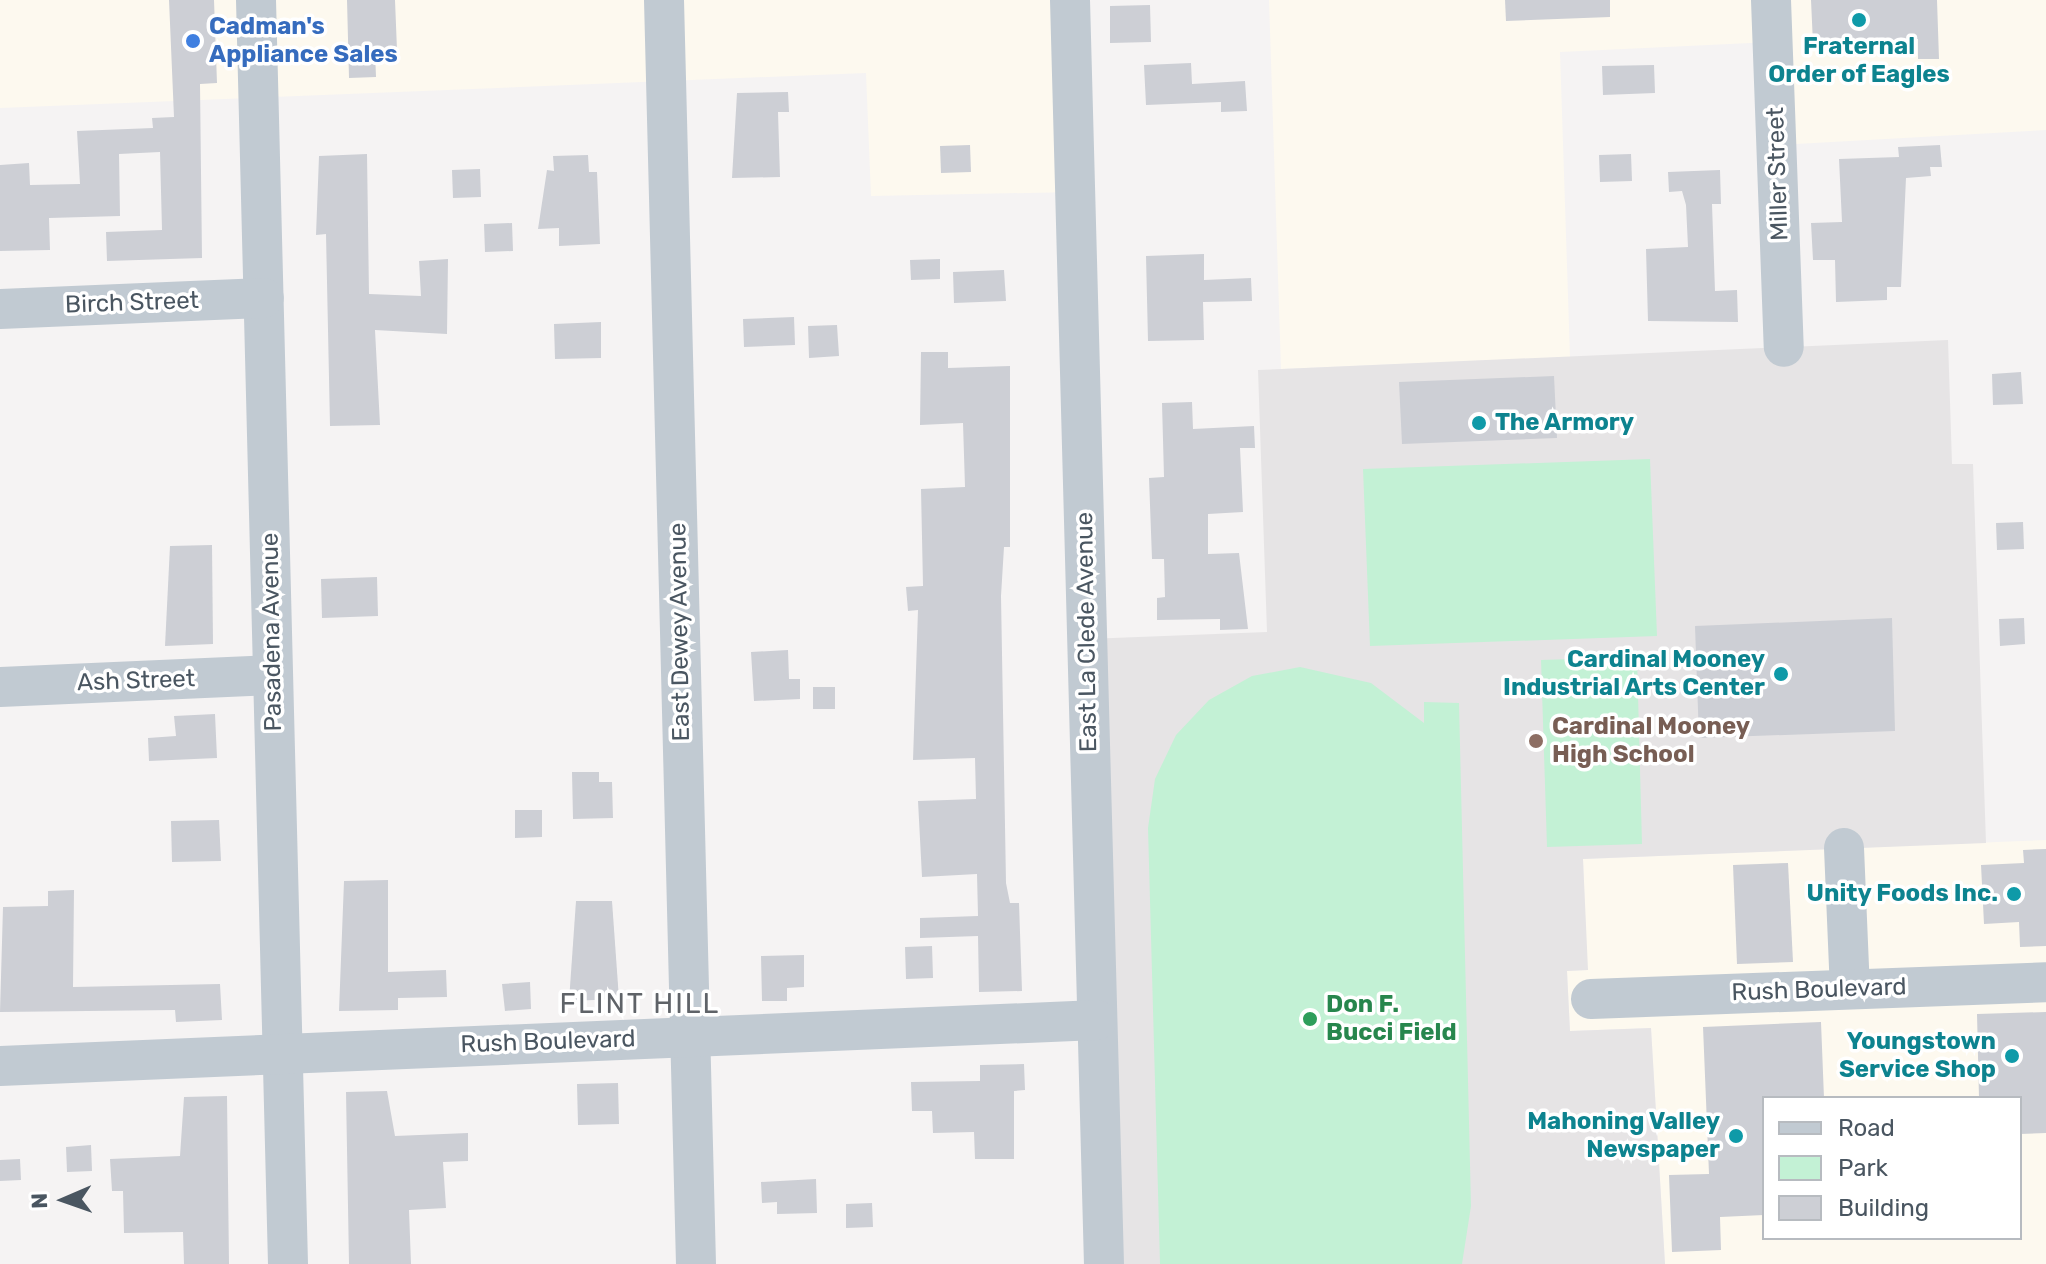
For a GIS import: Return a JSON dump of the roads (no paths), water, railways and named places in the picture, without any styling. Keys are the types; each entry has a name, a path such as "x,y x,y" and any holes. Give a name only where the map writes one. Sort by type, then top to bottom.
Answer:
{"street":[{"name":"Pasadena Avenue","path":"256,0 288,1264"},
{"name":"East Dewey Avenue","path":"664,0 696,1264"},
{"name":"East La Clede Avenue","path":"1070,0 1104,1264"},
{"name":"Miller Street","path":"1771,0 1784,347"},
{"name":"Birch Street","path":"0,309 264,298"},
{"name":"Ash Street","path":"0,687 273,675"},
{"path":"1844,848 1850,989"},
{"name":"Rush Boulevard","path":"1591,999 2046,982"},
{"name":"Rush Boulevard","path":"0,1066 1097,1020"}],"place":[{"name":"Fraternal Order of Eagles","path":"1859,20"},
{"name":"Cadman's Appliance Sales","path":"193,41"},
{"name":"The Armory","path":"1479,423"},
{"name":"Cardinal Mooney Industrial Arts Center","path":"1781,674"},
{"name":"Cardinal Mooney High School","path":"1536,741"},
{"name":"Unity Foods Inc.","path":"2014,894"},
{"name":"Don F. Bucci Field","path":"1310,1019"},
{"name":"Youngstown Service Shop","path":"2012,1056"},
{"name":"Mahoning Valley Newspaper","path":"1736,1136"}],"district":[{"name":"FLINT HILL","path":"640,1004"}]}
